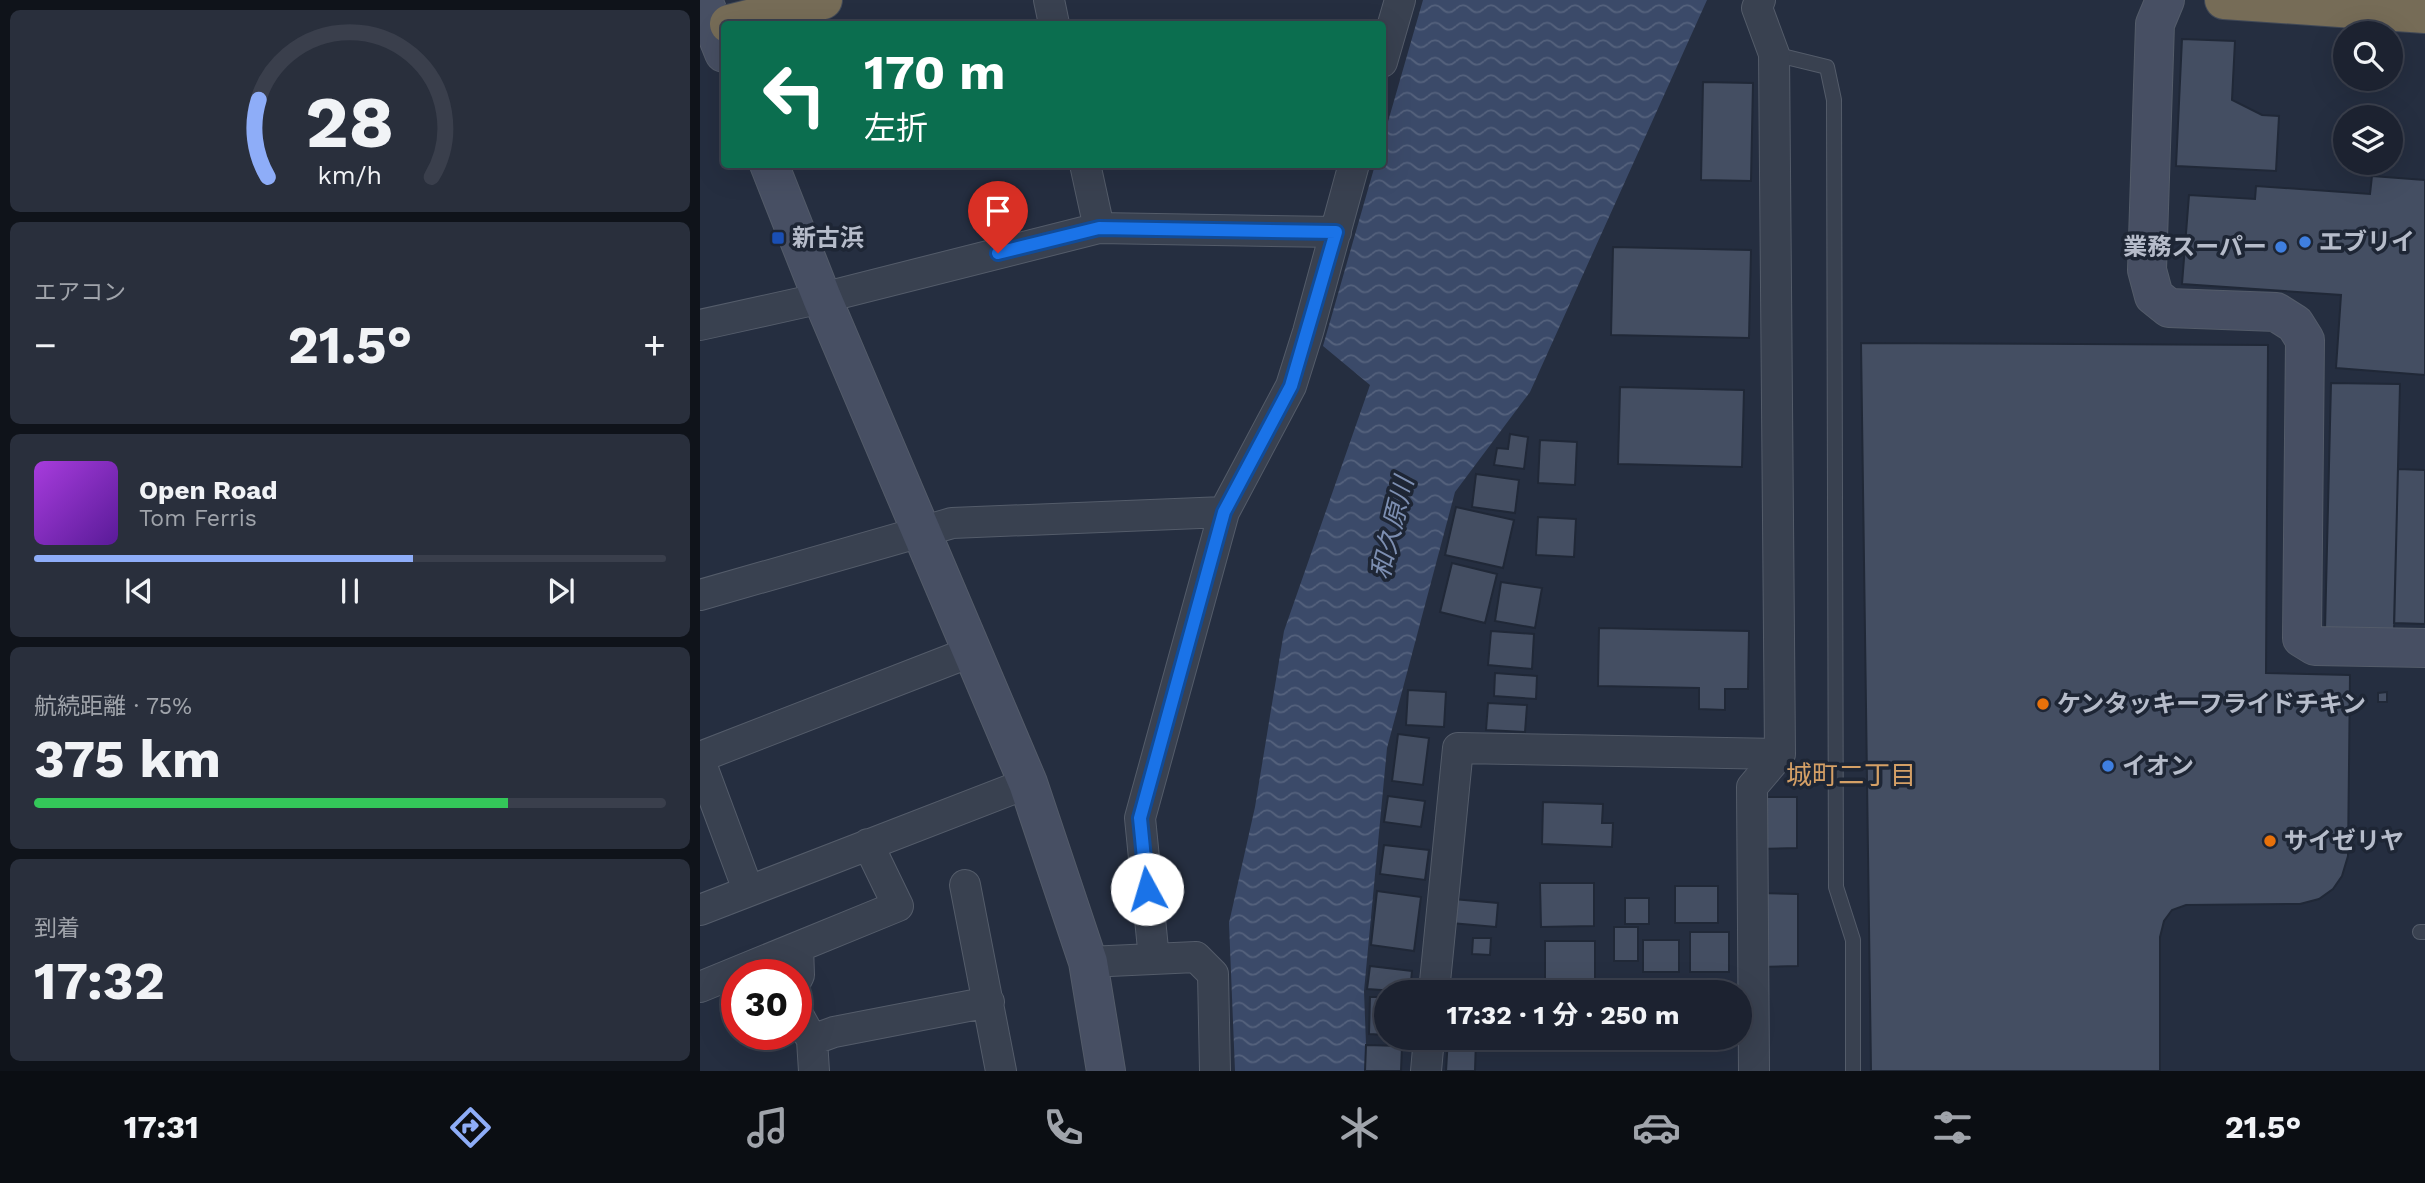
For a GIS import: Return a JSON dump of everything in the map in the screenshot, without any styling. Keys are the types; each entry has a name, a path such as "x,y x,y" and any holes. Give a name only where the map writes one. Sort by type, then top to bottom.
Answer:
{"highway":[{"path":"740,21 823,0"},
{"path":"2224,0 2425,14"}],"street":[{"path":"1049,0 1053,21"},
{"path":"1386,48 1400,0"},
{"path":"1754,1071 1752,786 1780,754 1774,54 1757,8 1760,0"},
{"path":"2165,0 2155,24 2147,270 2154,296 2169,308 2276,312 2295,324 2305,340 2302,638 2315,646 2425,648"},
{"path":"771,168 822,298 1028,783 1088,962 1105,1071"},
{"path":"1086,168 1099,228"},
{"path":"1154,959 1140,818 1224,512 1291,386 1353,168"},
{"path":"700,325 822,298 1099,228 1336,232"},
{"path":"700,596 952,523 1224,512"},
{"path":"748,890 700,759 972,652"},
{"path":"1435,980 1458,748 1780,754"},
{"path":"700,910 1028,783"},
{"path":"700,988 898,906 868,844"},
{"path":"965,885 1001,1071"},
{"path":"798,947 798,959"},
{"path":"1088,962 1196,957 1213,974 1215,1071"},
{"path":"814,1071 812,1040 834,1032 989,1002"},
{"path":"1426,1071 1428,1050"}],"lane":[{"path":"1774,54 1827,67 1834,100 1836,887 1853,940 1853,1071"}],"water":[{"name":"和久原川","path":"1423,0 1707,0 1530,392 1455,492 1387,748 1364,991 1367,1071 1235,1071 1229,923 1255,807 1284,631 1370,385 1323,346 1374,168 1386,168 1386,129"}],"building":[{"path":"2182,39 2235,41 2232,100 2262,115 2279,116 2276,171 2176,166"},
{"path":"1703,82 1753,83 1751,181 1701,180"},
{"name":"エブリイ","path":"2372,176 2425,180 2425,375 2336,368 2341,295 2182,284 2189,195 2255,199 2256,186 2370,194"},
{"path":"1613,247 1751,250 1749,338 1611,335"},
{"name":"イオン","path":"1861,343 2268,345 2266,673 2350,675 2348,856 2342,876 2333,889 2319,899 2300,904 2186,905 2172,910 2164,921 2160,937 2160,1071 1871,1071"},
{"path":"2331,383 2400,384 2394,632 2325,630"},
{"path":"1620,387 1744,390 1742,467 1618,464"},
{"path":"1510,434 1528,437 1524,469 1494,465 1497,448 1508,449"},
{"path":"1540,440 1577,442 1575,485 1538,483"},
{"path":"2398,469 2425,470 2425,624 2394,623"},
{"path":"1476,474 1519,480 1515,513 1472,507"},
{"path":"1456,507 1514,520 1503,568 1445,555"},
{"path":"1538,517 1576,519 1574,557 1536,555"},
{"path":"1452,563 1497,574 1485,623 1440,612"},
{"path":"1501,582 1542,588 1535,628 1495,621"},
{"path":"1599,628 1749,631 1748,689 1725,689 1725,710 1699,709 1699,688 1598,686"},
{"path":"1491,631 1534,634 1532,669 1488,665"},
{"path":"1495,673 1537,676 1536,699 1494,696"},
{"path":"1408,690 1446,692 1444,727 1406,725"},
{"path":"2387,692 2387,702 2378,702 2378,693"},
{"path":"1488,703 1527,705 1525,732 1486,730"},
{"path":"1398,734 1429,738 1423,785 1392,781"},
{"path":"1388,796 1425,801 1421,827 1384,822"},
{"path":"1758,797 1797,797 1797,848 1758,849"},
{"path":"1543,802 1603,804 1602,823 1613,823 1612,847 1542,844"},
{"path":"1384,845 1429,850 1425,880 1380,874"},
{"path":"1540,883 1594,883 1594,926 1541,927"},
{"path":"1675,886 1718,886 1718,923 1675,923"},
{"path":"1377,891 1421,897 1414,951 1371,945"},
{"path":"1759,893 1798,894 1798,966 1759,967"},
{"path":"1625,898 1649,898 1649,924 1625,924"},
{"path":"1453,899 1498,903 1496,927 1451,923"},
{"path":"1614,927 1638,927 1638,961 1614,961"},
{"path":"1690,932 1729,932 1729,972 1690,972"},
{"path":"1473,938 1491,938 1490,955 1472,954"},
{"path":"1643,940 1679,940 1679,972 1643,972"},
{"path":"1545,941 1595,941 1595,980 1545,980"},
{"path":"1370,966 1412,971 1411,980 1374,980 1374,989 1367,989"},
{"path":"1370,997 1374,997 1374,1034 1369,1034"},
{"path":"1366,1045 1374,1045 1374,1050 1402,1050 1401,1071 1365,1071"},
{"path":"1447,1050 1476,1050 1475,1071 1446,1071"}],"place":[{"name":"新古浜","path":"778,238"},
{"name":"エブリイ","path":"2305,242"},
{"name":"業務スーパー","path":"2281,247"},
{"name":"ケンタッキーフライドチキン","path":"2043,704"},
{"name":"イオン","path":"2108,766"},
{"name":"サイゼリヤ","path":"2270,841"}],"district":[{"name":"城町二丁目","path":"1851,775"}],"route":[{"path":"998,253 1099,228 1336,232 1291,386 1224,512 1140,818 1147,889"}]}
